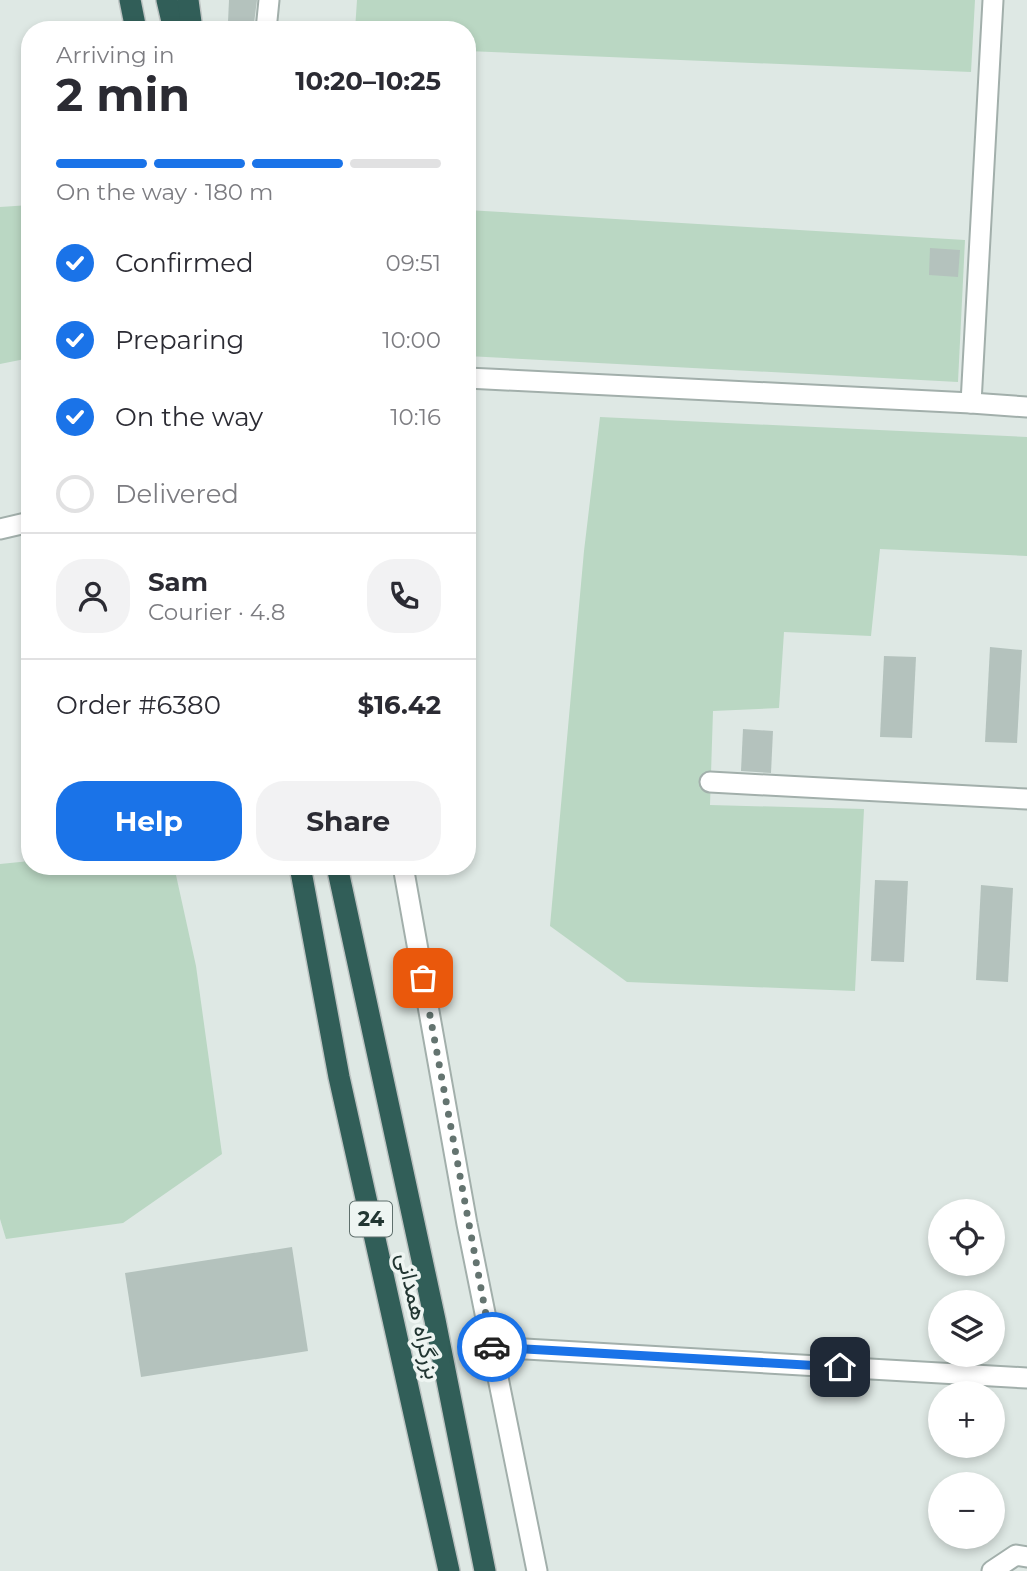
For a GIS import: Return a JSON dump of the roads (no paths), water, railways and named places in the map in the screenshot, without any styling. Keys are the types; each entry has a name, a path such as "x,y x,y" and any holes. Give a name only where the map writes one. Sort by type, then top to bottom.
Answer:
{"highway":[{"path":"130,0 134,21"},
{"path":"167,0 172,21"},
{"path":"188,0 191,21"},
{"name":"بزرگراه همدانی","path":"302,875 340,1077 449,1571"},
{"name":"بزرگراه همدانی","path":"339,875 435,1320 485,1571"}],"lane":[{"path":"267,21 269,0"},
{"path":"971,403 993,0"},
{"path":"476,378 1027,407"},
{"path":"0,529 21,524"},
{"path":"709,782 1027,799"},
{"path":"405,875 467,1224 537,1571"},
{"path":"492,1347 1027,1378"},
{"path":"992,1571 1016,1555 1027,1557"}]}
